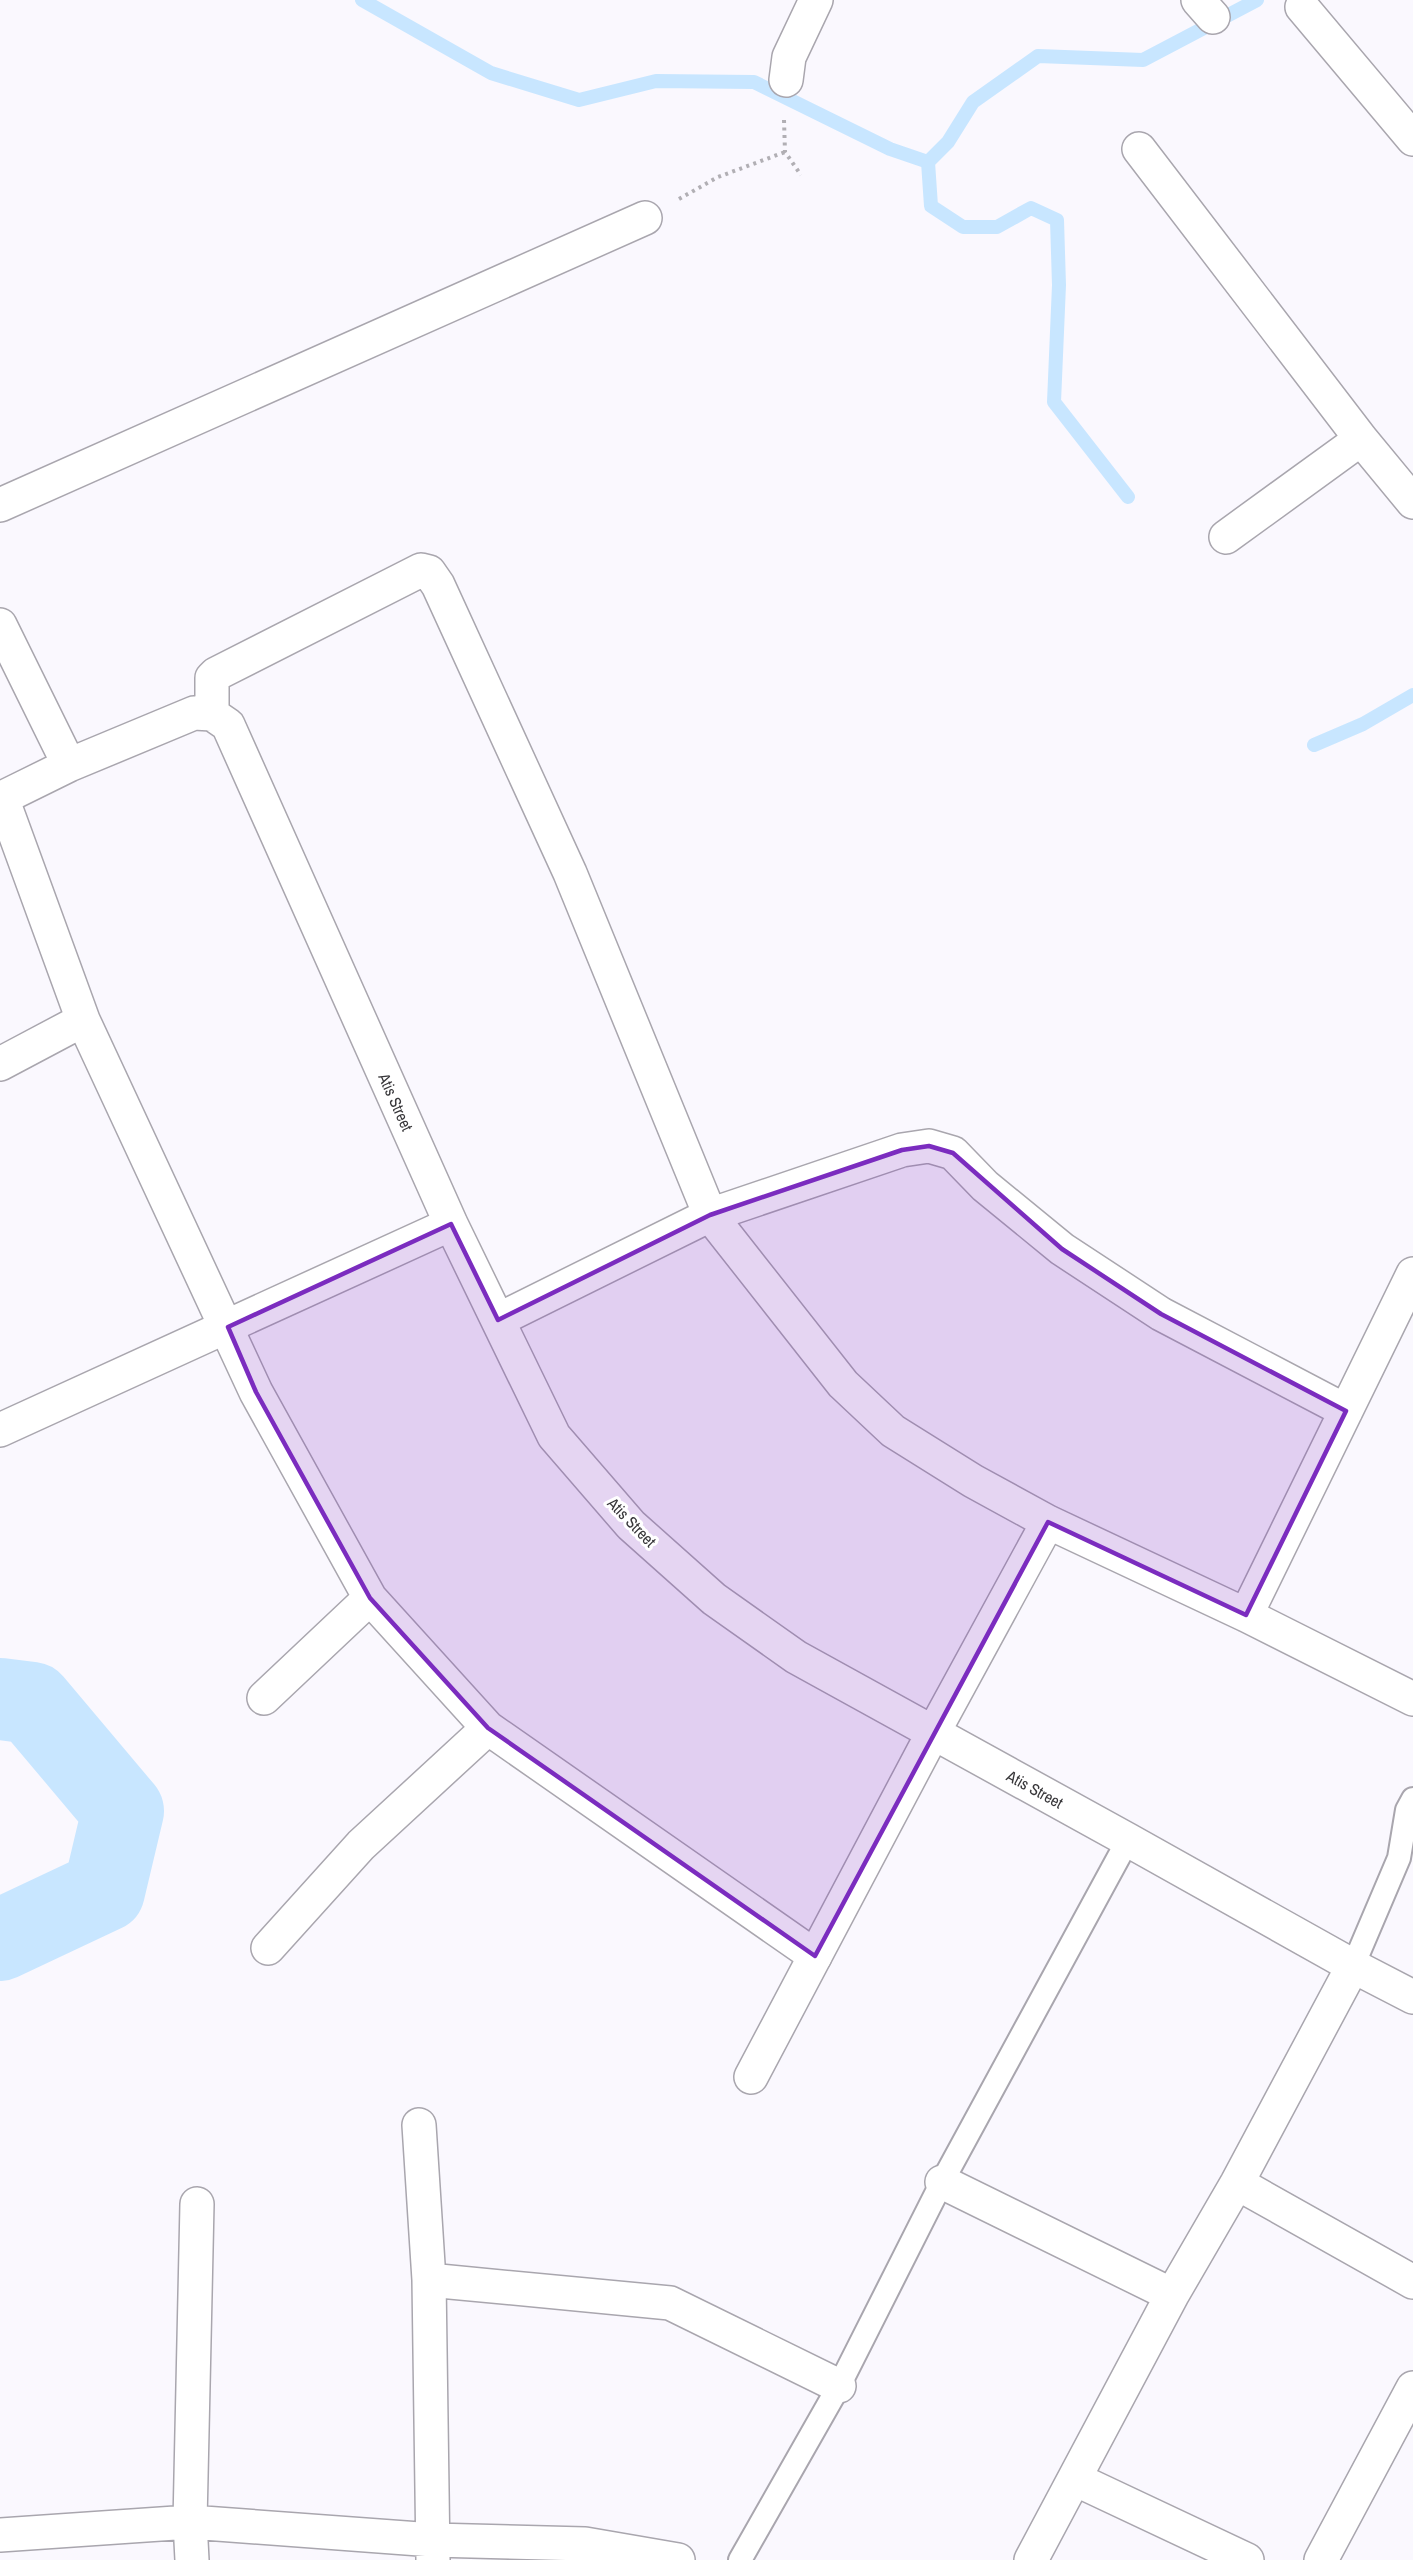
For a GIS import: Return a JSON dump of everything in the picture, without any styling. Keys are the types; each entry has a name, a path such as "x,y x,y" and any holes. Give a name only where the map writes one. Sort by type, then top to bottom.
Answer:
{"street":[{"path":"786,80 789,57 816,0"},
{"path":"1302,7 1413,139"},
{"path":"1139,149 1361,439 1413,502"},
{"path":"0,506 645,218"},
{"path":"1226,537 1361,439"},
{"path":"814,1956 488,1728 370,1598 256,1392 228,1327 83,1020 1,799 69,765 194,713 212,714 212,678 216,674 421,570 429,572 443,595 570,873 710,1215 843,1384 893,1431 973,1481 1048,1522 1245,1615 1413,1699"},
{"path":"0,624 69,765"},
{"name":"Atis Street","path":"212,714 228,726 451,1224 554,1436 631,1524 714,1599 796,1657 1128,1839 1353,1966 1413,1997"},
{"path":"0,1064 83,1020"},
{"path":"498,1320 710,1215 902,1150 929,1146 953,1153 985,1186 1062,1249 1161,1314 1346,1411"},
{"path":"0,1430 451,1224"},
{"path":"1245,1615 1413,1274"},
{"path":"752,2078 814,1956 1048,1522"},
{"path":"264,1698 370,1598"},
{"path":"268,1948 361,1845 488,1728"},
{"path":"1031,2560 1172,2295 1237,2183 1353,1966"},
{"path":"419,2125 429,2280 433,2550"},
{"path":"942,2182 1172,2295"},
{"path":"1237,2183 1413,2282"},
{"path":"192,2560 190,2522 197,2204"},
{"path":"429,2280 670,2302 839,2386"},
{"path":"1321,2560 1413,2388"},
{"path":"1075,2479 1247,2560"},
{"path":"0,2535 190,2522 433,2550 585,2544 678,2560"}],"lane":[{"path":"1353,1966 1399,1858 1407,1810 1413,1799"},
{"path":"740,2560 839,2386 942,2182 1128,1839"}],"path":[{"path":"784,118 785,152 801,175"},
{"path":"645,218 718,177 785,152"}],"highlighted area":[{"path":"929,1146 953,1153 1062,1249 1161,1314 1346,1411 1246,1615 1048,1522 815,1956 488,1728 370,1598 256,1392 228,1327 451,1224 498,1320 710,1215 902,1150"}],"waterway":[{"path":"362,0 491,73 579,100 656,81 754,82 890,149 928,162"},
{"path":"1128,497 1054,402 1059,285 1057,220 1031,208 997,227 963,227 931,206 928,162 948,142 973,102 1038,56 1143,60 1257,0"},
{"path":"1314,745 1363,724 1413,695"},
{"path":"0,1699 32,1703 123,1811 104,1891 0,1940"}]}
